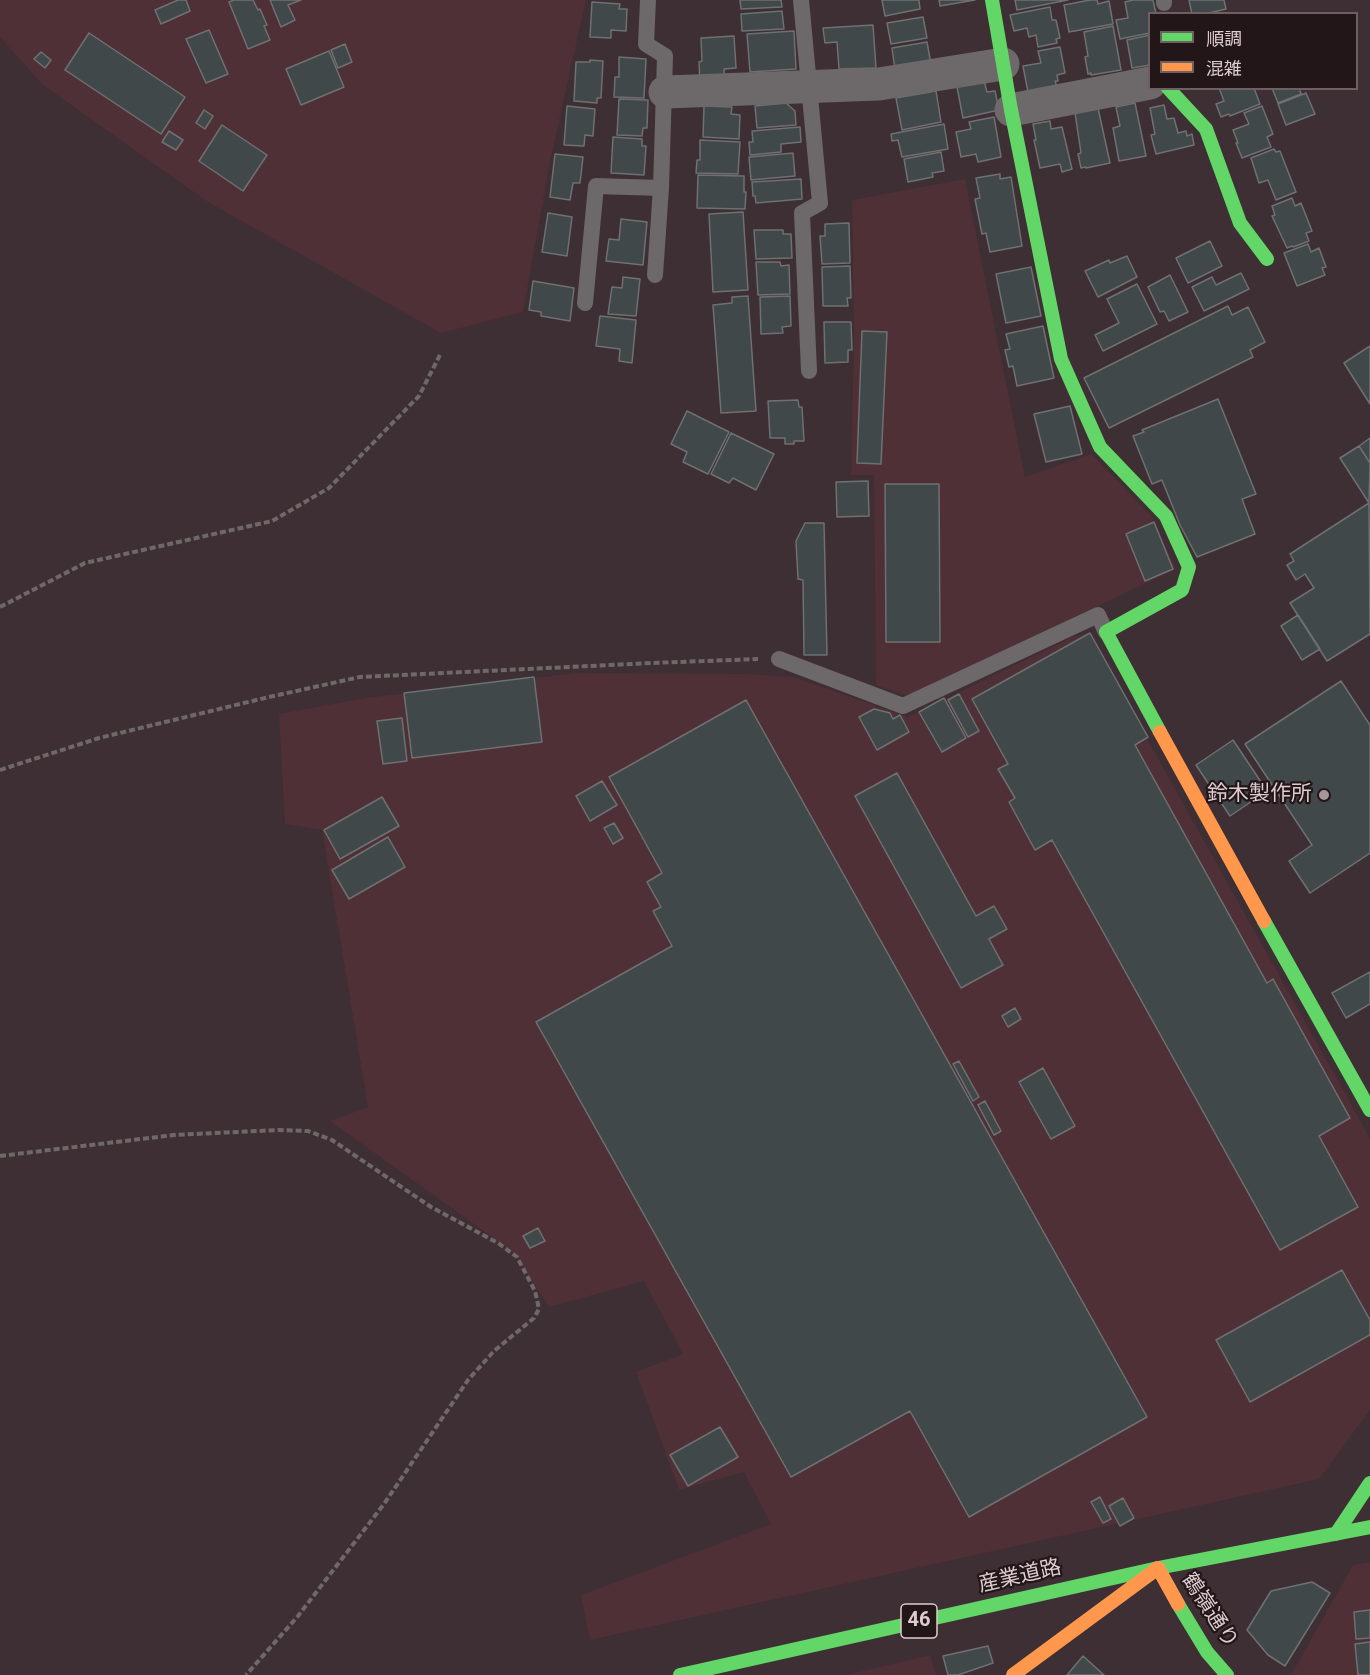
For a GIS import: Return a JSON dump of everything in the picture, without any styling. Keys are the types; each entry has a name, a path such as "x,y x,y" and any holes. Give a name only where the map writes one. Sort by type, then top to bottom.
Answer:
{"street":[{"path":"992,0 1011,110 1061,359 1100,447 1166,516 1189,567 1182,590 1106,632 1221,844 1370,1110"},
{"path":"665,92 879,84 1003,64"},
{"path":"1011,110 1148,83"},
{"path":"1170,90 1206,129 1240,223 1267,259"},
{"path":"1336,1534 1370,1483"},
{"name":"産業道路","path":"680,1675 1158,1568 1370,1527"},
{"path":"1013,1675 1158,1568"},
{"name":"鶴嶺通り","path":"1158,1568 1207,1652 1227,1675"}],"lane":[{"path":"648,0 646,44 665,56 662,188 655,275"},
{"path":"801,0 820,204 802,213 809,371"},
{"path":"585,303 596,186 662,188"},
{"path":"779,659 903,706 1098,615 1106,632"}],"path":[{"path":"0,607 85,563 273,521 329,488 419,396 441,353"},
{"path":"0,770 99,738 360,677 779,659"},
{"path":"0,1156 174,1135 278,1130 308,1131 332,1140 430,1207 498,1243 517,1257 535,1292 539,1309 534,1318 494,1351 468,1380 384,1504 298,1616 246,1675"}],"shaded area":[{"path":"0,0 586,0 551,157 523,312 441,333 208,202 43,85 0,37"},
{"path":"965,179 1025,477 1091,454 1152,517 1176,569 907,696 876,685 874,475 851,475 854,333 852,200"},
{"path":"1088,633 1370,1138 1370,1410 1319,1479 590,1640 581,1595 771,1524 744,1472 679,1490 636,1372 683,1354 644,1281 549,1307 513,1252 330,1121 368,1107 322,830 285,824 279,714 365,698 576,673 745,674 794,677 908,717 1073,637"},
{"path":"1370,1562 1370,1675 1291,1675 1353,1565"},
{"path":"930,1655 936,1675 846,1675"}],"building":[{"path":"178,0 186,0 190,11 161,24 155,10"},
{"path":"253,0 267,25 264,26 270,40 248,49 229,2"},
{"path":"270,0 301,0 288,5 295,20 281,27"},
{"path":"740,0 781,0 782,7 741,9"},
{"path":"882,0 919,0 920,9 885,16"},
{"path":"939,0 975,0 940,6"},
{"path":"1015,0 1068,0 1017,10"},
{"path":"1097,0 1098,4 1109,1 1113,24 1069,32 1064,5"},
{"path":"1153,0 1156,12 1148,12 1148,33 1120,39 1116,20 1128,18 1125,2"},
{"path":"1189,0 1224,0 1226,9 1213,12 1192,12"},
{"path":"592,2 620,4 619,9 627,9 626,31 611,30 611,38 590,37"},
{"path":"1050,7 1052,20 1056,20 1060,38 1056,39 1057,43 1038,47 1036,35 1029,37 1027,28 1014,31 1010,15"},
{"path":"782,11 784,29 742,31 741,14"},
{"path":"923,17 927,38 891,44 887,23"},
{"path":"873,25 876,68 839,69 837,42 825,43 823,28"},
{"path":"1113,26 1121,70 1088,74 1084,32"},
{"path":"209,30 228,74 206,83 186,39"},
{"path":"794,31 796,69 750,72 747,34"},
{"path":"89,33 185,97 161,134 65,70"},
{"path":"1148,35 1148,65 1132,68 1127,40"},
{"path":"734,36 736,68 724,69 725,81 700,83 701,38"},
{"path":"927,42 931,64 895,70 892,48"},
{"path":"345,44 352,62 338,68 331,50"},
{"path":"1060,47 1065,73 1057,75 1058,81 1055,81 1057,87 1028,92 1023,66 1041,63 1038,51"},
{"path":"329,51 344,87 301,105 286,69"},
{"path":"41,52 51,60 45,68 34,59"},
{"path":"619,57 646,59 644,98 614,97 615,77 619,77"},
{"path":"590,60 603,61 601,98 597,98 597,103 574,101 576,62 590,62"},
{"path":"984,81 987,92 995,91 999,110 963,118 957,87"},
{"path":"1220,90 1255,90 1260,104 1230,116 1229,114 1221,117 1216,104 1224,101"},
{"path":"1273,90 1300,90 1301,94 1278,103"},
{"path":"936,91 941,122 902,130 896,98"},
{"path":"1306,93 1315,114 1286,125 1278,104"},
{"path":"619,99 648,100 647,128 643,128 642,136 617,135"},
{"path":"786,103 795,111 796,125 757,128 755,106"},
{"path":"1135,103 1146,156 1119,161 1113,128 1120,126 1116,107"},
{"path":"1164,105 1167,119 1174,118 1178,133 1186,131 1187,136 1192,134 1194,145 1156,154 1151,135 1155,134 1150,108"},
{"path":"567,106 595,109 593,136 585,135 584,146 564,145"},
{"path":"704,106 732,107 731,114 740,115 739,139 703,137"},
{"path":"1262,106 1273,134 1267,137 1271,147 1242,158 1233,130 1249,124 1244,113"},
{"path":"1098,108 1110,163 1081,168 1075,113"},
{"path":"204,110 213,116 205,129 196,123"},
{"path":"994,117 1001,157 978,162 976,154 961,157 956,132 971,129 969,122"},
{"path":"1050,121 1051,129 1062,127 1072,169 1062,172 1060,164 1040,168 1033,124"},
{"path":"944,124 948,149 902,157 898,140 892,141 891,134"},
{"path":"222,125 267,155 243,191 199,161"},
{"path":"800,127 801,142 781,144 781,152 750,155 749,142 753,142 752,131"},
{"path":"169,131 183,140 176,150 162,142"},
{"path":"613,137 642,139 642,146 646,146 644,175 611,173"},
{"path":"700,140 740,142 738,174 696,173 697,160 700,160"},
{"path":"1274,149 1276,152 1280,151 1296,192 1276,200 1268,180 1259,183 1251,158"},
{"path":"941,152 944,171 932,173 933,177 908,182 904,159"},
{"path":"793,153 795,176 751,180 749,157"},
{"path":"555,154 583,157 580,183 573,183 570,200 550,197"},
{"path":"1000,174 1000,179 1011,177 1022,246 990,252 986,233 982,234 975,199 980,198 976,178"},
{"path":"698,175 744,176 745,209 697,208"},
{"path":"801,179 802,199 756,203 752,182"},
{"path":"1292,198 1295,206 1301,203 1312,231 1306,233 1309,241 1287,248 1272,216 1275,215 1272,206"},
{"path":"743,212 748,290 713,292 709,214"},
{"path":"548,213 572,217 567,256 542,252"},
{"path":"621,219 647,222 643,265 606,261 609,239 619,240"},
{"path":"849,223 850,263 822,264 820,236 825,236 825,224"},
{"path":"754,230 783,230 783,234 791,234 792,258 756,259"},
{"path":"1210,241 1222,266 1188,283 1176,258"},
{"path":"1308,244 1311,252 1319,248 1326,267 1322,268 1325,275 1297,286 1284,253"},
{"path":"1127,256 1137,277 1098,297 1085,271 1109,260 1110,263"},
{"path":"756,262 780,262 781,266 789,265 790,294 758,295"},
{"path":"850,266 851,298 847,298 848,306 823,306 822,267"},
{"path":"1031,267 1041,316 1006,323 996,274"},
{"path":"1241,273 1249,289 1204,311 1192,287 1212,277 1216,285"},
{"path":"1170,275 1188,312 1169,321 1164,311 1160,312 1148,287"},
{"path":"623,277 640,279 636,316 608,314 612,287 622,288"},
{"path":"533,281 574,288 570,321 541,316 541,312 529,310"},
{"path":"1137,284 1157,324 1103,351 1095,335 1119,323 1107,299"},
{"path":"748,296 756,411 721,413 713,305 732,303 732,297"},
{"path":"790,296 791,326 782,327 783,333 761,334 760,297"},
{"path":"1228,306 1232,315 1248,307 1265,342 1250,350 1253,357 1109,428 1084,378"},
{"path":"600,316 636,320 632,363 619,361 620,349 596,346"},
{"path":"824,322 851,322 852,350 848,350 848,362 825,363"},
{"path":"1043,326 1054,378 1017,386 1013,366 1009,367 1005,350 1010,349 1006,334"},
{"path":"862,331 887,332 881,464 857,463"},
{"path":"1370,346 1370,404 1344,363"},
{"path":"1218,399 1256,494 1242,499 1255,534 1197,557 1180,525 1162,480 1152,484 1133,436 1144,432 1142,430"},
{"path":"798,400 799,407 802,407 804,441 785,444 785,438 770,438 768,401"},
{"path":"1070,406 1082,454 1046,462 1034,414"},
{"path":"687,411 729,432 708,474 683,462 687,452 671,444"},
{"path":"731,433 774,454 756,490 733,478 729,483 711,474"},
{"path":"1370,438 1370,463 1359,446"},
{"path":"1359,446 1370,463 1369,503 1340,458"},
{"path":"868,481 869,516 837,517 836,482"},
{"path":"885,484 939,484 940,642 886,642"},
{"path":"1369,503 1370,634 1327,661 1290,603 1314,588 1305,574 1296,580 1287,565 1294,561 1290,554"},
{"path":"1154,522 1173,569 1145,581 1126,534"},
{"path":"805,523 824,523 827,655 804,655 803,580 798,579 796,541"},
{"path":"1298,615 1320,649 1302,660 1281,626"},
{"path":"1090,633 1148,737 1135,745 1267,983 1273,979 1350,1118 1319,1136 1358,1207 1280,1250 1052,840 1035,850 1009,802 1015,798 998,769 1008,764 972,699"},
{"path":"534,677 542,742 412,758 404,693"},
{"name":"鈴木製作所","path":"1341,681 1370,725 1370,853 1310,893 1289,861 1312,845 1245,744"},
{"path":"959,694 979,731 968,737 948,700"},
{"path":"944,698 966,738 942,752 919,712"},
{"path":"746,700 1147,1417 969,1517 910,1411 791,1477 536,1022 672,946 653,911 661,907 647,882 662,873 609,777"},
{"path":"874,709 890,713 893,719 900,715 909,732 877,750 859,717"},
{"path":"402,718 407,761 383,764 377,721"},
{"path":"1233,740 1267,791 1230,816 1196,765"},
{"path":"897,773 976,916 994,906 1007,929 989,939 1003,965 961,988 855,796"},
{"path":"602,781 617,805 590,821 576,796"},
{"path":"382,797 399,826 340,859 324,830"},
{"path":"614,823 623,838 613,844 604,828"},
{"path":"388,837 405,867 349,899 332,870"},
{"path":"1370,972 1370,1004 1346,1018 1332,993"},
{"path":"1015,1008 1021,1019 1008,1027 1002,1016"},
{"path":"959,1061 979,1097 973,1101 953,1064"},
{"path":"1043,1068 1075,1126 1051,1139 1019,1082"},
{"path":"985,1101 1001,1131 994,1135 978,1105"},
{"path":"538,1228 545,1241 530,1248 523,1236"},
{"path":"1342,1270 1370,1320 1370,1335 1250,1402 1216,1340"},
{"path":"720,1427 738,1457 688,1486 670,1455"},
{"path":"1100,1497 1111,1519 1103,1523 1091,1502"},
{"path":"1123,1498 1134,1518 1120,1526 1109,1506"},
{"path":"1312,1582 1330,1593 1285,1666 1268,1655 1247,1630 1271,1591"},
{"path":"1370,1610 1370,1638 1356,1639 1354,1612"},
{"path":"1370,1642 1370,1675 1358,1675 1355,1644"},
{"path":"988,1646 993,1663 958,1675 948,1675 943,1656"},
{"path":"1083,1656 1104,1675 1067,1675"}],"traffic: fast":[{"path":"992,0 1011,110 1061,359 1100,447 1166,516 1189,567 1182,590 1106,632 1160,732"},
{"path":"1170,90 1206,129 1240,223 1267,259"},
{"path":"1264,921 1370,1110"},
{"path":"1336,1534 1370,1483"},
{"path":"680,1675 1158,1568 1370,1527"},
{"path":"1178,1604 1207,1652 1227,1675"}],"traffic: slow":[{"path":"1160,732 1264,921"},
{"path":"1013,1675 1158,1568 1178,1604"}],"place":[{"name":"鈴木製作所","path":"1324,795"}]}
